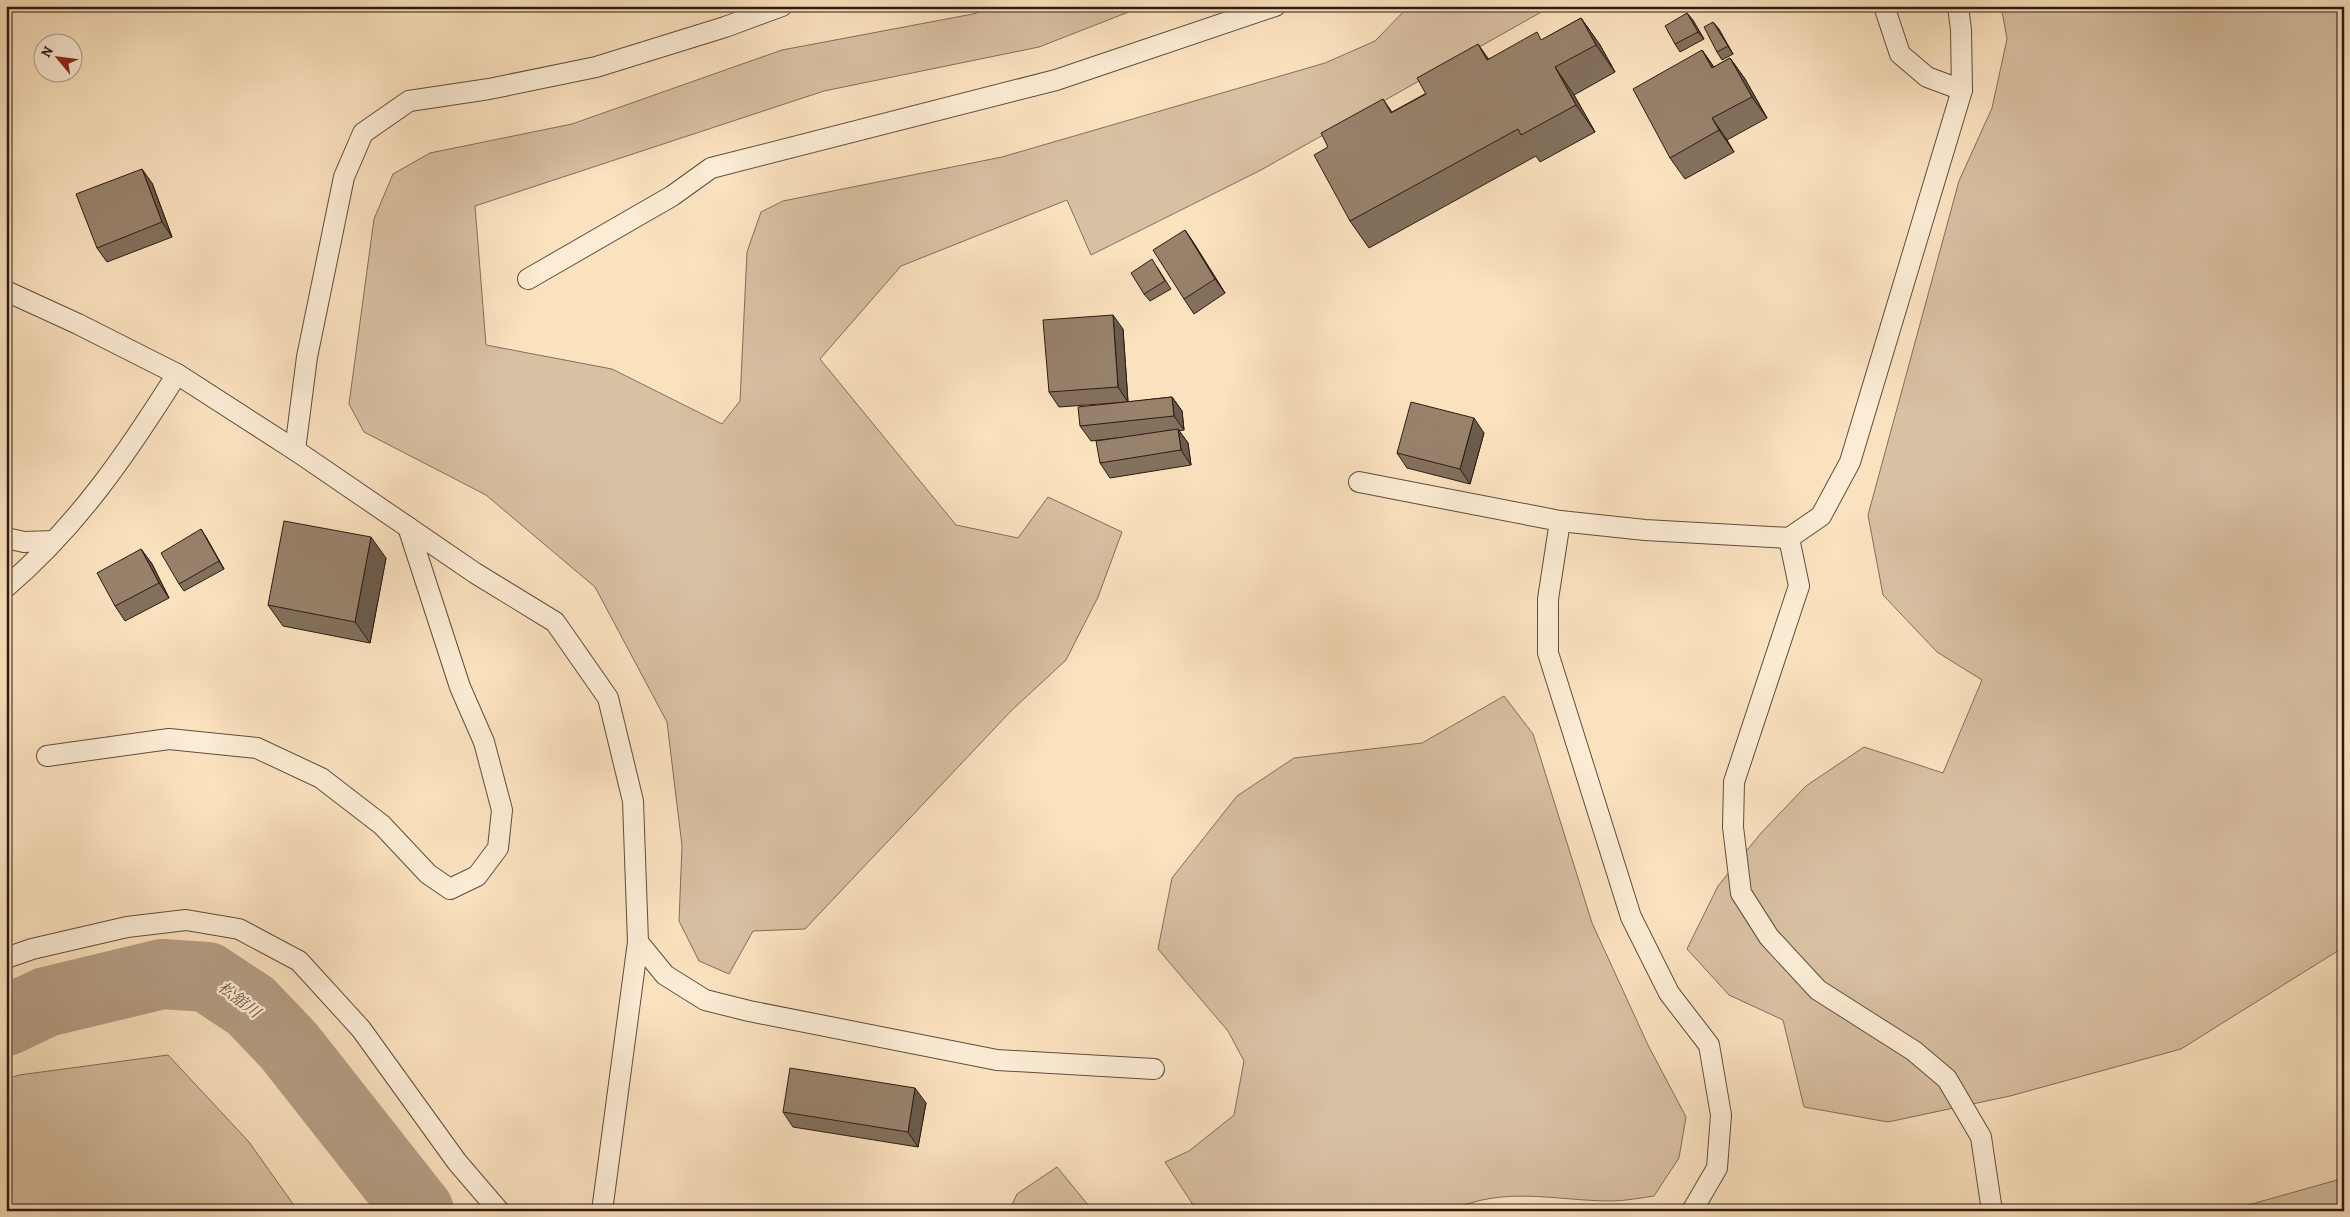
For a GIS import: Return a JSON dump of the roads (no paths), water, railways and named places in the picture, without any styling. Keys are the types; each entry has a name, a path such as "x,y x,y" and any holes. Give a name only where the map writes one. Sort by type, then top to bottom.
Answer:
{"lane":[{"path":"294,450 306,356 344,177 364,133 409,101 488,89 596,67 725,27 782,6"},
{"path":"528,279 672,196 711,168 1056,80 1275,6"},
{"path":"1884,6 1900,54 1927,77 1962,90"},
{"path":"1359,482 1560,521 1644,530 1788,538 1821,516 1850,462 1962,90 1961,30 1958,6"},
{"path":"6,291 78,324 177,374 408,526 475,573 555,622 608,698 633,801 638,942 602,1211"},
{"path":"6,587 33,564 86,506 135,440 177,374"},
{"path":"1560,521 1548,599 1548,653 1631,917 1669,993 1709,1045 1721,1115 1717,1168 1692,1211"},
{"path":"47,756 169,740 257,748 321,778 382,825 428,874 450,888 477,876 498,848 502,810 484,742 460,687 408,526"},
{"path":"6,538 24,542 54,541"},
{"path":"1788,538 1799,586 1734,782 1733,827 1741,893 1769,937 1818,990 1914,1051 1947,1079 1981,1137 1992,1211"},
{"path":"6,958 32,949 127,927 186,920 239,929 299,961 306,968 361,1029 457,1162 499,1211"},
{"path":"638,942 665,975 705,1000 740,1009 998,1060 1154,1068"}],"waterway":[{"name":"松舘川","path":"6,1021 46,1002 162,974 207,977 251,1006 289,1046 419,1211"}]}
